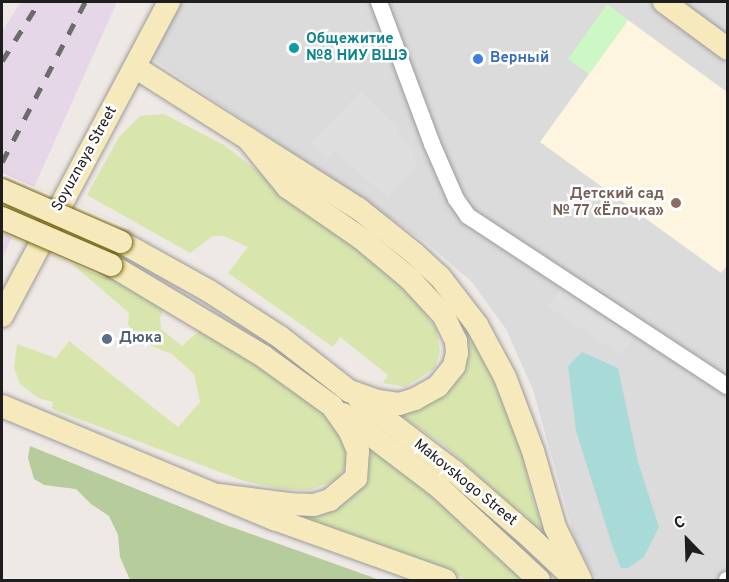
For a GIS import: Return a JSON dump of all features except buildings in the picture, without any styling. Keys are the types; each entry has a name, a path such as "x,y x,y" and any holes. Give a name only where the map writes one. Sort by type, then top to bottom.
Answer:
{"street":[{"name":"Soyuznaya Street","path":"2,316 169,2"},
{"path":"379,2 432,144 456,199 468,216 727,386"},
{"path":"664,2 728,49"},
{"path":"135,68 359,209 414,252 457,299 477,325 505,377 533,451 555,527 581,580"},
{"path":"2,218 111,265 263,356 340,398 399,404 427,393 447,378 454,366 456,341 444,316 410,279 362,239 287,187 248,139"},
{"path":"2,190 121,242 209,291 280,338 340,398 358,451 356,478 344,491 330,500 314,505 219,495"},
{"name":"Makovskogo Street","path":"340,398 539,580"},
{"name":"Makovskogo Street","path":"340,398 454,471 575,580"},
{"path":"2,406 273,519 446,580"}],"shaded area":[{"path":"21,2 117,2 2,259 2,31"},
{"path":"177,2 727,2 727,580 597,580 576,543 533,390 506,329 471,281 424,241 151,58"},
{"name":"Детский сад № 77 «Ёлочка»","path":"628,20 727,92 728,264 721,273 540,142"},
{"path":"361,91 398,127 400,136 416,152 413,156 417,166 388,198 335,152 327,158 311,142"},
{"path":"565,281 639,328 621,355 548,307"}],"green space":[{"path":"607,4 628,20 589,74 568,59"},
{"path":"164,114 224,145 394,276 419,304 437,330 440,352 435,368 405,387 383,383 388,375 340,337 333,347 228,273 248,247 224,236 213,236 190,253 87,195 119,137 140,116"},
{"path":"315,190 348,209 432,279 470,333 489,366 506,408 523,457 535,507 548,538 441,443 397,413 419,405 460,334"},
{"path":"68,254 166,304 160,318 161,329 182,346 203,327 320,410 334,426 345,445 346,465 337,480 310,490 281,489 244,481 52,409 53,402 38,398 20,384 14,368 17,344 56,358 69,341 178,427 200,402 194,374 172,354 156,348 134,334 128,324 129,313 63,256"},
{"path":"363,439 380,449 527,580 468,580 269,509 332,509"},
{"path":"30,446 223,524 380,580 130,580 120,557 118,535 109,516 91,504 76,489 44,485 34,479 28,458"}],"water":[{"path":"582,352 618,368 638,462 659,527 644,557 628,568 621,568 613,548 576,431 568,366"}],"pier":[{"path":"2,173 128,228 105,278 2,233"}],"railway":[{"path":"2,61 39,2"},
{"path":"2,162 85,2"}],"place":[{"name":"Общежитие №8 НИУ ВШЭ","path":"294,48"},
{"name":"Верный","path":"478,59"},
{"name":"Детский сад № 77 «Ёлочка»","path":"676,203"},
{"name":"Дюка","path":"107,339"}]}
